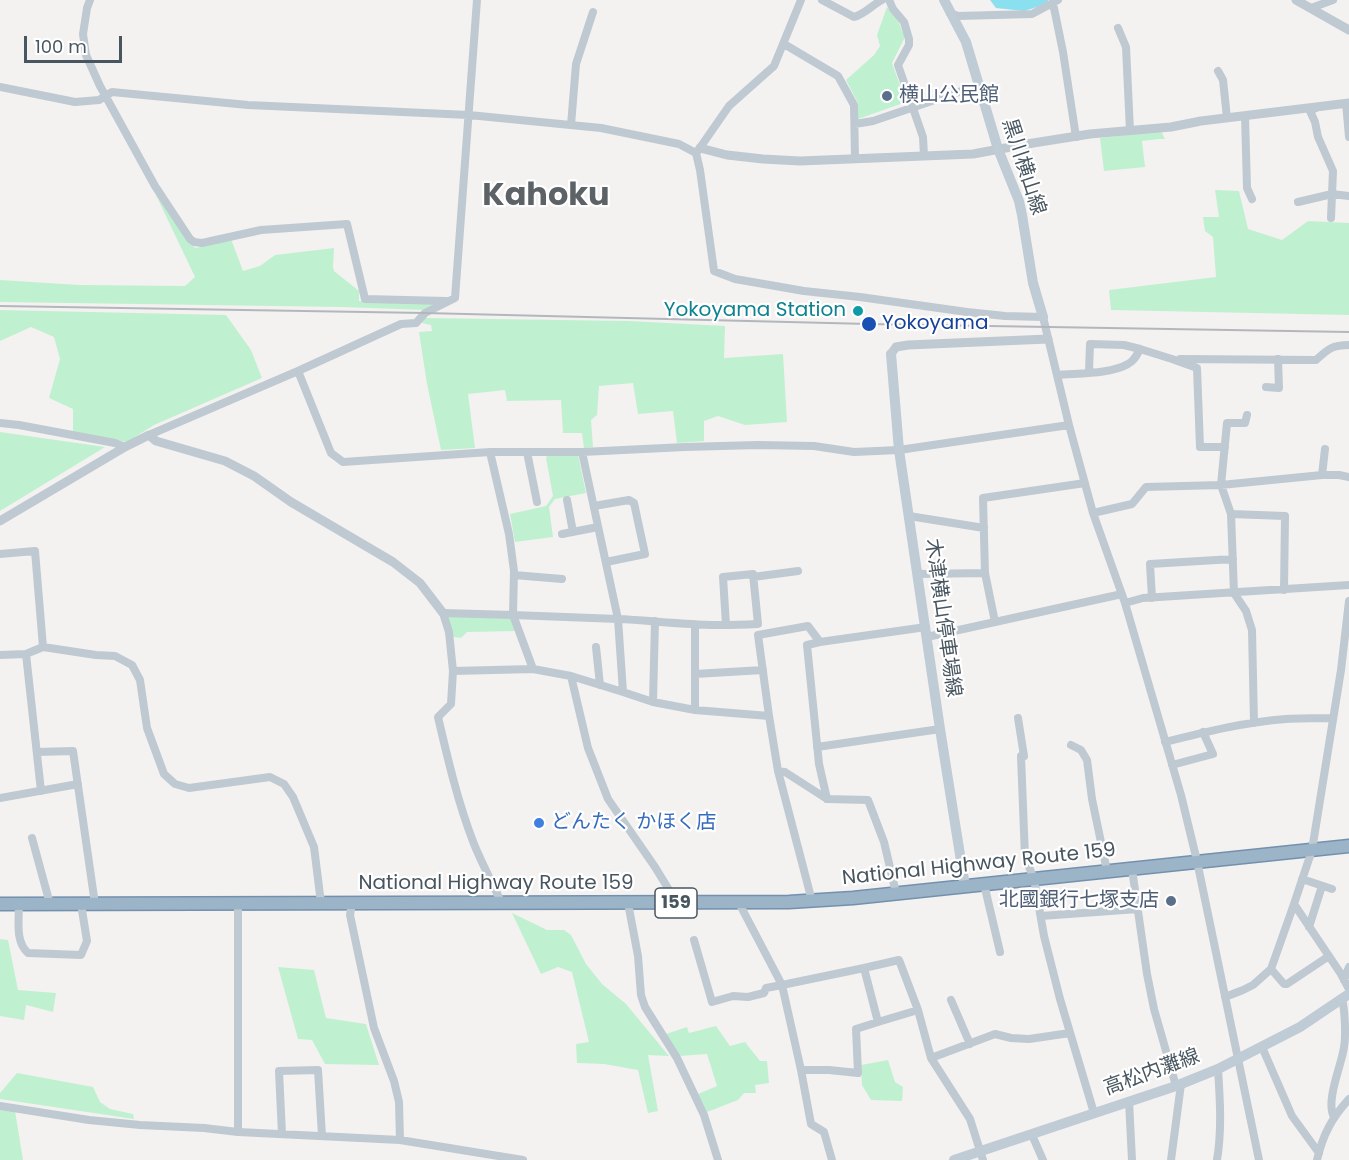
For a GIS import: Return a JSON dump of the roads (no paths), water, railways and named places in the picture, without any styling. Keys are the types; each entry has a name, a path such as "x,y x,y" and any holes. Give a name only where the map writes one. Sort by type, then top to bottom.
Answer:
{"highway":[{"name":"National Highway Route 159","path":"0,904 502,904 812,901 1349,846"}],"main road":[{"name":"黒川横山線","path":"944,0 966,42 998,149 1016,194 1022,215 1033,283 1043,317"},
{"name":"木津横山停車場線","path":"891,354 899,450 965,886"},
{"name":"高松内灘線","path":"954,1160 981,1156 1032,1135 1179,1085 1218,1069 1300,1026 1346,997"}],"street":[{"path":"90,0 83,34 86,56 155,186 190,239 202,243 261,230 347,224 365,299 450,301"},
{"path":"0,521 124,447 401,324 416,323 425,313 455,298 477,0"},
{"path":"801,0 774,66 729,106 698,151 714,271 735,279 804,291 967,312 1043,317 1093,513 1125,603 1181,795 1197,861 1259,1160"},
{"path":"822,0 854,17 862,15 872,5 882,0"},
{"path":"889,0 904,22 909,39 909,45 898,65 923,137 924,156"},
{"path":"1296,0 1349,30"},
{"path":"1311,9 1333,0"},
{"path":"950,13 958,16 1032,14 1055,2 1076,137"},
{"path":"571,125 576,63 593,12"},
{"path":"1118,28 1126,47 1130,131"},
{"path":"783,44 838,76 854,105 855,158"},
{"path":"1218,70 1223,80 1227,118"},
{"path":"855,124 873,121 979,85"},
{"path":"0,87 75,102 99,100 112,92 248,105 469,115 601,128 679,144 698,151 800,161 974,154 1076,137 1171,127 1201,121 1348,103 1349,137"},
{"path":"1317,107 1310,111 1318,137 1333,171 1331,218"},
{"path":"1245,116 1247,189 1252,199"},
{"path":"1298,202 1332,194 1349,196"},
{"path":"891,354 896,347 908,345 1048,339"},
{"path":"1089,372 1090,344 1124,345 1197,368 1200,447 1225,447"},
{"path":"1172,359 1316,360 1330,348 1349,345"},
{"path":"1057,375 1112,370 1134,360 1140,349"},
{"path":"1266,387 1279,388 1278,359"},
{"path":"298,370 330,453 343,462 490,452 582,452 685,447 813,446 854,452 899,450 1069,425"},
{"path":"1247,415 1245,423 1227,423 1221,485 1231,514 1234,593 1246,611 1252,630 1254,723"},
{"path":"0,423 115,443 124,447"},
{"path":"149,435 156,441 225,460 254,476 291,502 393,562 420,583 443,613 449,632 453,671 451,704 438,717 452,780 466,822 475,847 502,904"},
{"path":"1325,449 1326,476"},
{"path":"490,452 508,534 514,575 513,615 533,669"},
{"path":"527,452 537,502"},
{"path":"582,452 618,619 623,692"},
{"path":"1093,513 1132,504 1146,487 1221,485 1326,476 1349,477"},
{"path":"995,622 985,573 983,498 1085,483"},
{"path":"567,500 573,532"},
{"path":"594,506 629,500 634,503 645,554 606,562"},
{"path":"1231,514 1285,516 1284,590"},
{"path":"909,516 984,528"},
{"path":"562,534 598,526"},
{"path":"0,554 35,551 43,647"},
{"path":"1152,598 1150,564 1233,560"},
{"path":"753,577 798,571"},
{"path":"918,574 985,573"},
{"path":"726,625 723,577 753,574 758,635 778,771 812,901"},
{"path":"514,575 561,579"},
{"path":"1125,603 1143,598 1349,585"},
{"path":"827,799 819,764 807,645 995,622 1122,594"},
{"path":"1225,996 1253,985 1271,969 1312,850 1341,670 1349,601"},
{"path":"443,613 618,619 695,625 758,624"},
{"path":"653,702 655,621"},
{"path":"695,625 695,710"},
{"path":"758,635 808,626 820,642"},
{"path":"0,655 26,654 43,647 115,656 132,665 140,680 147,728 164,774 175,784 189,788 270,777 284,784 293,797 314,847 321,903"},
{"path":"596,647 600,685"},
{"path":"26,654 41,791"},
{"path":"453,671 533,669 571,676 653,702 695,710 769,716"},
{"path":"695,674 763,670"},
{"path":"571,676 588,748 608,799 677,903"},
{"path":"1018,718 1024,756 1022,756 1025,858 1034,879 1044,936 1094,1113"},
{"path":"1165,742 1203,732 1254,723 1284,719 1333,718"},
{"path":"817,747 940,729"},
{"path":"1172,765 1213,754 1203,732"},
{"path":"1071,746 1082,750 1087,760 1092,799 1107,871"},
{"path":"37,752 73,751 95,904"},
{"path":"778,771 785,772 827,799 868,800 884,842 896,893"},
{"path":"0,798 78,784"},
{"path":"32,838 50,904"},
{"path":"1132,868 1154,1010 1179,1085 1171,1160"},
{"path":"1302,879 1332,889"},
{"path":"984,884 1000,952"},
{"path":"1309,927 1322,886"},
{"path":"352,903 350,915 374,1028 394,1081 399,1102 400,1140"},
{"path":"628,903 638,956 641,995 645,1007 678,1060 704,1115 718,1160"},
{"path":"739,903 782,985 811,1124 824,1132 832,1160"},
{"path":"19,904 19,936 22,948 28,953 81,955 87,941 81,904"},
{"path":"238,904 238,1132"},
{"path":"1294,904 1349,989"},
{"path":"1041,916 1138,909"},
{"path":"693,940 712,1002 733,996 748,997 764,993 766,988 899,960 918,1010 931,1058 970,1119 981,1156"},
{"path":"1271,969 1284,984 1287,984 1329,956"},
{"path":"1343,977 1349,966"},
{"path":"864,968 878,1023"},
{"path":"1334,1117 1331,1111 1335,1083 1345,1046 1346,997"},
{"path":"951,1000 970,1044"},
{"path":"801,1070 858,1073 856,1029 918,1010"},
{"path":"931,1058 996,1034 1029,1039 1070,1033"},
{"path":"1262,1047 1292,1116 1318,1157"},
{"path":"1217,1160 1220,1141 1218,1069"},
{"path":"282,1134 279,1071 318,1070 322,1136"},
{"path":"1318,1157 1334,1117 1349,1099"},
{"path":"1129,1101 1132,1160"},
{"path":"0,1106 89,1120 140,1125 400,1140 523,1160"},
{"path":"1032,1135 1043,1160"}],"water":[{"path":"990,0 1048,0 1047,4 1024,11 996,8"}],"railway":[{"path":"0,306 1349,332"}],"place":[{"name":"横山公民館","path":"887,96"},
{"name":"Yokoyama Station","path":"858,311"},
{"name":"Yokoyama","path":"869,324"},
{"name":"どんたく かほく店","path":"539,823"},
{"name":"北國銀行七塚支店","path":"1171,901"}],"district":[{"name":"Kahoku","path":"546,197"}]}
